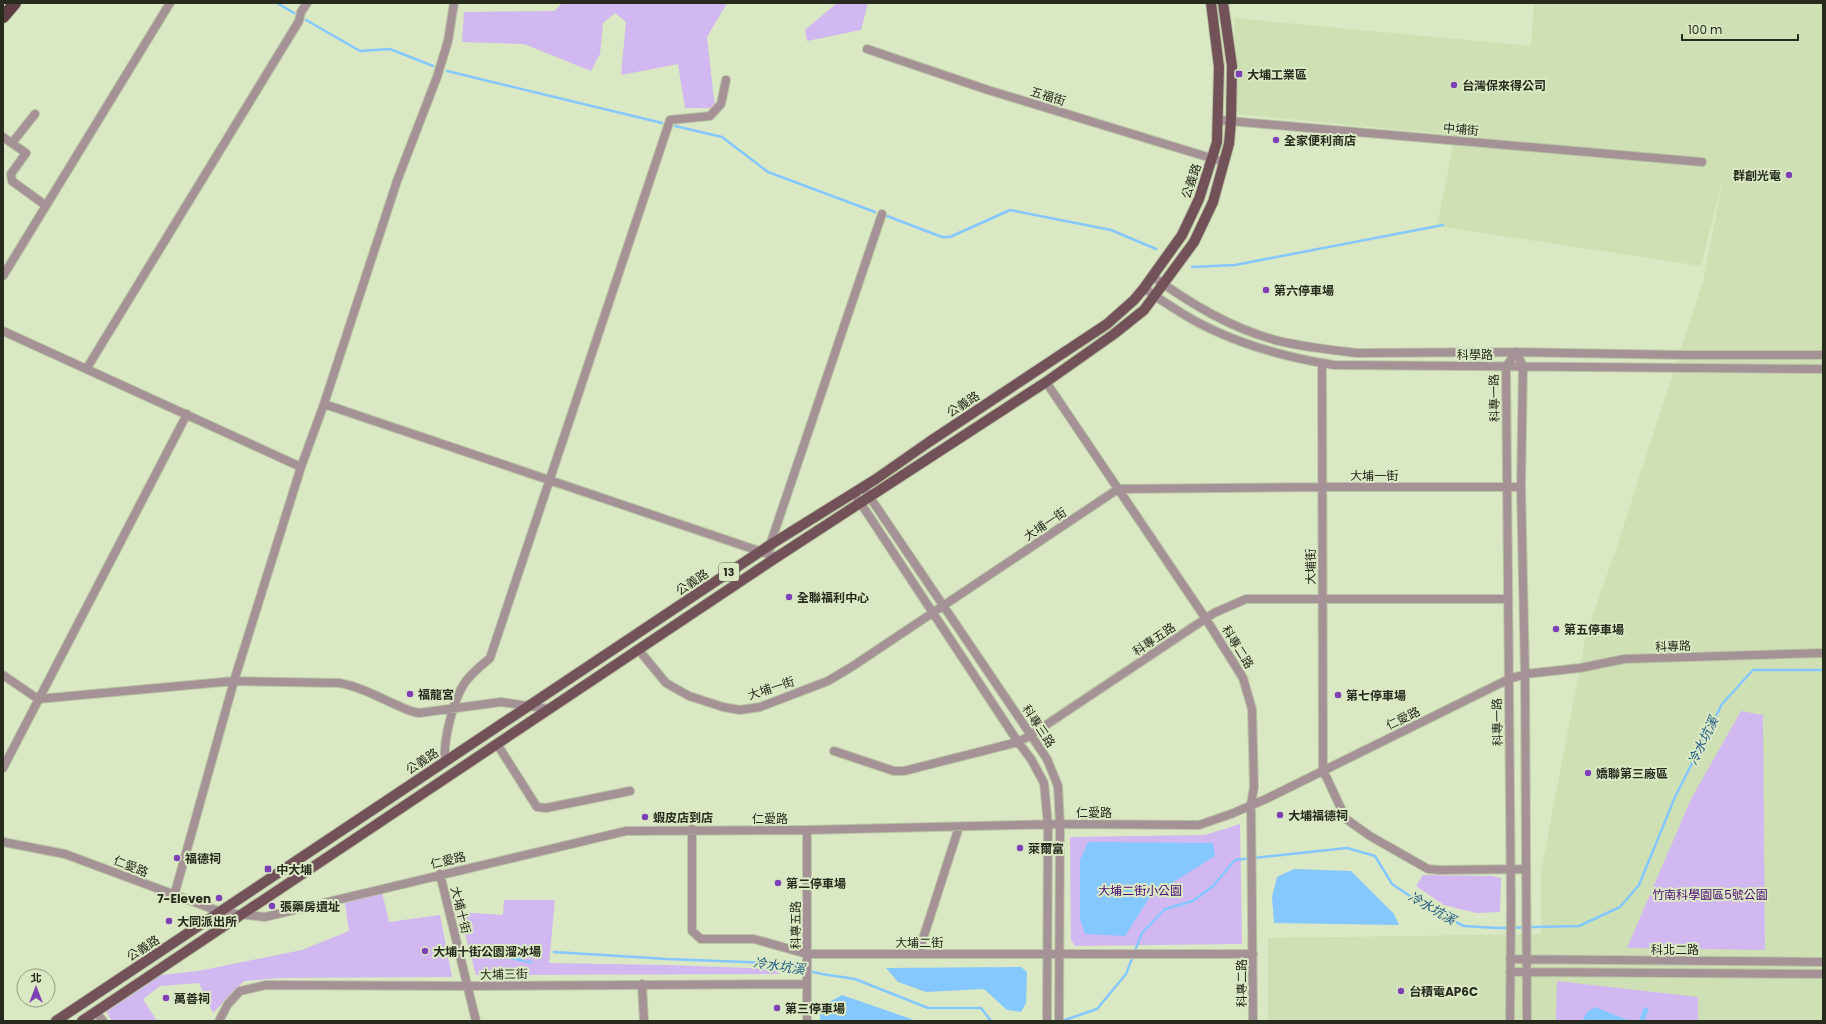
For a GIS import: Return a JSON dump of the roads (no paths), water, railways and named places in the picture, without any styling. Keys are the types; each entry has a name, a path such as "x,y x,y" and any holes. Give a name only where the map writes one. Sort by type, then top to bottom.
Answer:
{"highway":[{"path":"3,17 14,3"}],"main road":[{"name":"公義路","path":"56,1021 445,761 529,707 760,551 854,493 1107,324 1134,300 1144,288 1182,236 1199,200 1217,142 1219,67 1210,3"},
{"name":"13","path":"82,1021 238,915 550,709 776,557 922,464 1046,382 1114,334 1144,310 1153,296 1172,274 1194,242 1213,202 1229,144 1232,66 1223,3"}],"street":[{"path":"3,276 45,205 170,3"},
{"path":"87,368 308,3"},
{"path":"174,896 234,681 301,467 324,404 397,181 437,77 448,42 454,3"},
{"name":"五福街","path":"867,48 988,90 1224,162"},
{"path":"445,761 444,751 454,709 463,685 490,658 670,120 710,116 721,104 726,80"},
{"path":"12,143 35,114"},
{"name":"中埔街","path":"1218,120 1702,162"},
{"path":"3,137 26,153 11,174 12,181 45,205"},
{"path":"776,557 770,545 882,214"},
{"name":"科學路","path":"1152,276 1178,295 1233,325 1279,341 1357,353 1516,352 1684,355 1823,355"},
{"name":"科學路","path":"1144,288 1153,296 1213,331 1251,346 1290,358 1322,363 1359,367 1524,366 1823,369"},
{"path":"3,331 87,368 301,467"},
{"path":"1516,352 1524,366 1521,487 1525,674 1527,1021"},
{"name":"科專一路","path":"1510,1021 1511,869 1506,367 1516,352"},
{"path":"1684,355 1684,368"},
{"name":"大埔街","path":"1322,363 1323,770"},
{"name":"科專二路","path":"1046,382 1206,619 1243,678 1252,708 1254,787 1252,804 1253,1021"},
{"path":"324,404 776,557"},
{"path":"3,768 187,414"},
{"path":"922,464 929,442"},
{"name":"科專三路","path":"863,487 1047,759 1058,786 1060,824 1058,954 1059,1021"},
{"name":"大埔一街","path":"638,649 666,683 690,696 723,707 740,710 760,707 828,682 934,613 1118,489 1521,487"},
{"name":"科專三路","path":"854,493 1018,742 1031,759 1044,783 1048,825 1046,954 1047,1018"},
{"name":"科專五路","path":"834,751 894,771 904,770 1018,742 1031,735 1206,619 1246,599 1508,599"},
{"name":"科專路","path":"1525,674 1580,668 1624,659 1823,653"},
{"name":"仁愛路","path":"3,842 65,854 174,896 221,912 265,917 440,874 626,831 692,829 807,830 1060,824 1199,825 1231,814 1509,679 1525,674"},
{"path":"3,675 38,699 234,681 339,683 352,685 407,711 418,713 501,702 550,709"},
{"path":"497,744 537,806 546,808 630,790"},
{"path":"1323,770 1346,819 1370,836 1428,868 1440,870 1526,869"},
{"path":"918,954 959,827"},
{"name":"大埔二街","path":"692,829 692,931 701,939 754,939 807,957 918,954 1253,954"},
{"name":"科專五路","path":"807,830 807,1021"},
{"name":"大埔十街","path":"440,874 476,1021"},
{"name":"科北二路","path":"1510,959 1823,962"},
{"name":"科北二路","path":"1510,972 1527,974 1823,974"},
{"name":"大埔三街","path":"219,1021 228,1004 240,991 266,985 468,986 807,981"},
{"path":"642,984 644,1021"},
{"path":"96,1012 103,1021"}],"water":[{"path":"1088,842 1213,843 1215,856 1150,897 1125,936 1085,934 1080,919 1080,860"},
{"path":"1294,869 1351,871 1394,914 1399,925 1274,923 1272,897 1277,877"},
{"path":"495,944 525,961 531,960 532,964 504,958 501,952 493,950 492,946"},
{"path":"1021,967 1027,972 1026,1003 1021,1012 1007,1010 984,989 926,992 898,982 886,968"},
{"path":"842,995 917,1021 820,1021 820,1007"},
{"path":"1595,1007 1625,1019 1636,1021 1582,1021 1587,1012"},
{"path":"1644,1007 1649,1009 1644,1021 1639,1021"}],"waterway":[{"path":"277,3 294,13"},
{"path":"306,20 360,51 390,49 433,66"},
{"path":"447,71 662,123"},
{"path":"675,126 722,137 768,172 875,212"},
{"path":"887,216 942,237 950,237 1010,210 1111,230 1156,249"},
{"path":"1192,267 1235,265 1443,225"},
{"name":"冷水坑溪","path":"1062,1021 1097,1009 1126,974 1142,933 1165,909 1193,901 1213,886 1235,860 1347,848 1375,856 1392,884 1432,911 1464,926 1497,928 1579,926 1620,907 1639,885 1675,797 1722,704 1753,670 1823,670"},
{"name":"冷水坑溪","path":"554,952 667,959 774,963 822,974 855,979 928,1008 981,1008 991,1021"}],"place":[{"name":"大埔工業區","path":"1239,74"},
{"name":"台灣保來得公司","path":"1454,85"},
{"name":"全家便利商店","path":"1276,140"},
{"name":"群創光電","path":"1789,175"},
{"name":"第六停車場","path":"1266,290"},
{"name":"全聯福利中心","path":"789,597"},
{"name":"第五停車場","path":"1556,629"},
{"name":"福龍宮","path":"410,694"},
{"name":"第七停車場","path":"1338,695"},
{"name":"嬌聯第三廠區","path":"1588,773"},
{"name":"大埔福德祠","path":"1280,815"},
{"name":"蝦皮店到店","path":"645,817"},
{"name":"萊爾富","path":"1020,848"},
{"name":"福德祠","path":"177,858"},
{"name":"中大埔","path":"268,869"},
{"name":"第二停車場","path":"778,883"},
{"name":"7-Eleven","path":"219,898"},
{"name":"張藥房遺址","path":"272,906"},
{"name":"大同派出所","path":"169,921"},
{"name":"大埔十街公園溜冰場","path":"425,951"},
{"name":"台積電AP6C","path":"1401,991"},
{"name":"萬善祠","path":"166,998"},
{"name":"第三停車場","path":"777,1008"}],"park label":[{"name":"大埔二街小公園","path":"1140,890"},
{"name":"竹南科學園區5號公園","path":"1710,894"}]}
